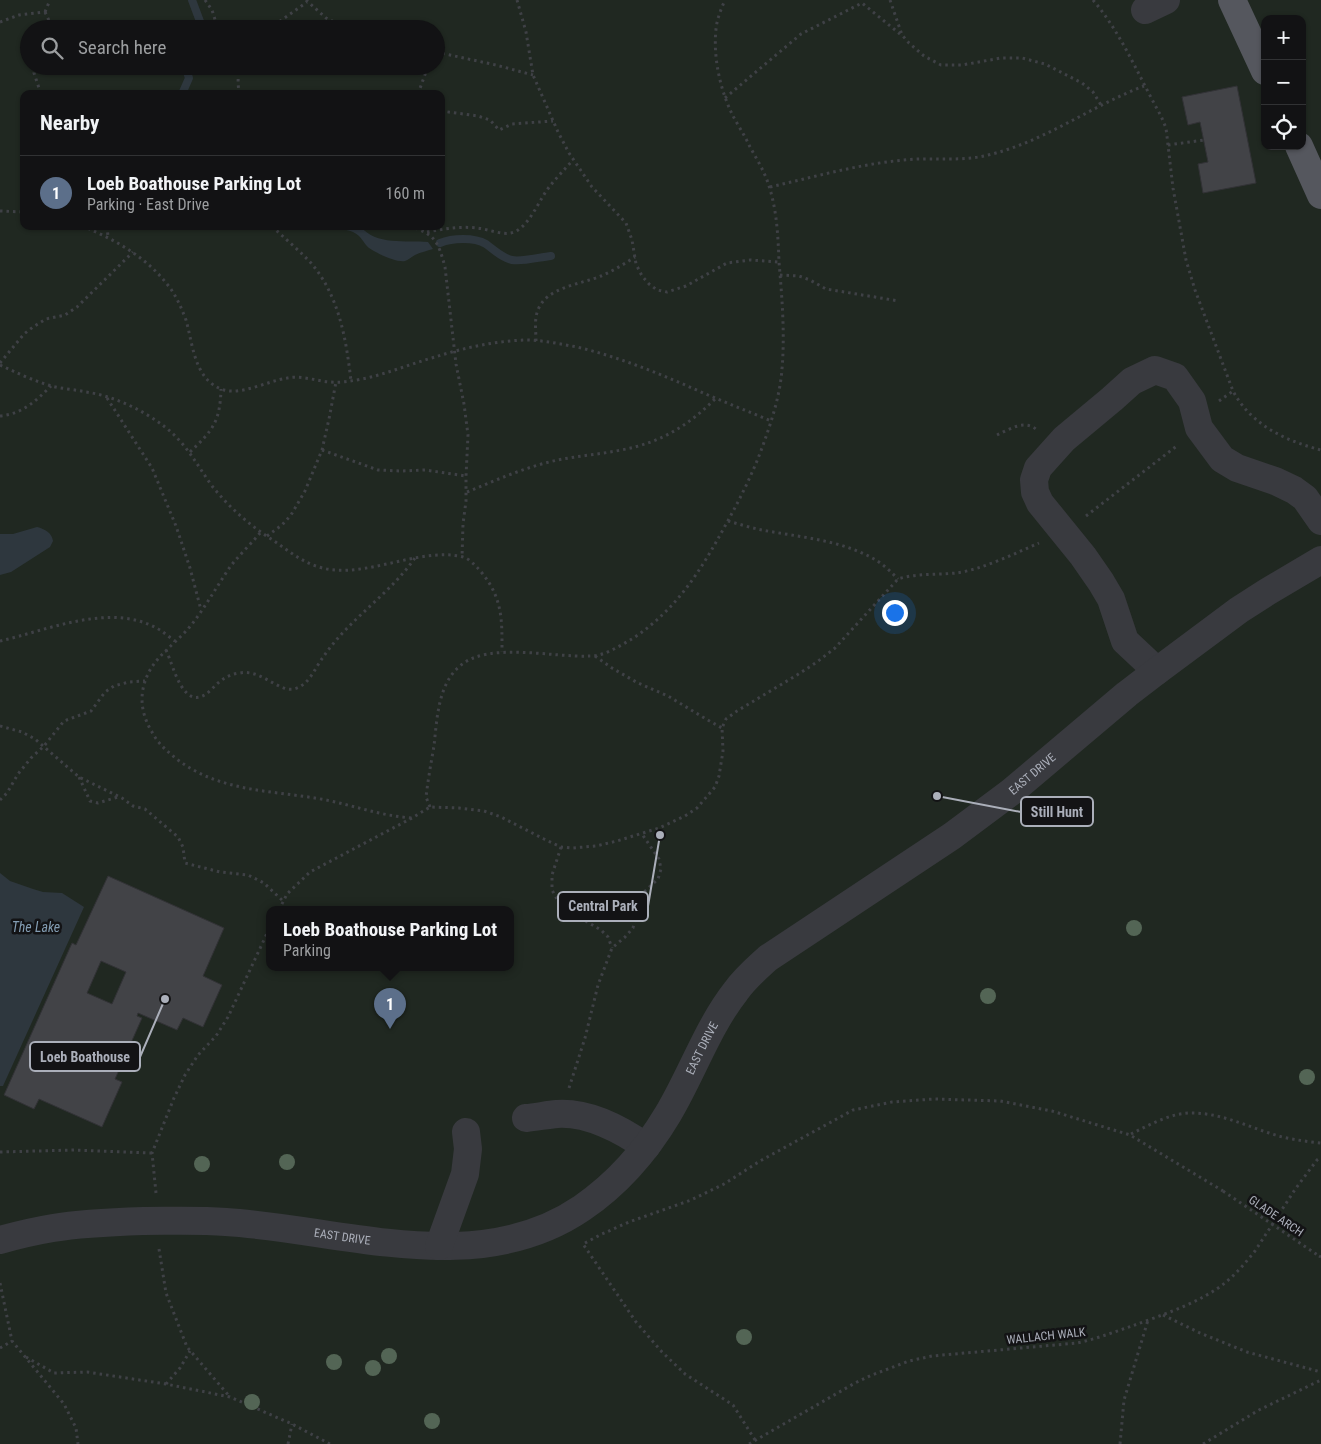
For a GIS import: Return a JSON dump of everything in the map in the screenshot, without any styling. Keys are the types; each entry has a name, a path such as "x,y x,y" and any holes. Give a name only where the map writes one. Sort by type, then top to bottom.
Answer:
{"main road":[{"path":"1232,0 1261,62"},
{"path":"1301,150 1321,195"}],"street":[{"path":"1157,671 1125,641 1111,599 1101,582 1040,503 1035,492 1034,480 1038,468 1064,439 1132,381 1155,370 1175,377 1192,401 1199,428 1222,459 1237,468 1275,481 1294,490 1305,498 1321,521"},
{"name":"EAST DRIVE","path":"0,1240 83,1224 187,1221 236,1223 379,1243 466,1246 507,1240 557,1222 583,1208 601,1193 618,1178 646,1147 668,1114 718,1017 737,989 768,958 952,836 1011,792 1157,671 1239,610 1321,560"},
{"path":"526,1118 559,1114 587,1118 626,1133 646,1147"},
{"path":"439,1246 465,1174 468,1149 466,1132"}],"path":[{"path":"49,20 45,12 50,0"},
{"path":"205,0 212,10 215,20"},
{"path":"517,0 526,32 533,75 553,121 573,160 592,186 626,223 632,240 636,264 642,276 649,284 658,290 667,292 686,286 727,263 750,260 779,262"},
{"path":"430,807 426,796 439,706 450,678 460,666 487,653 600,655 624,644 655,622 688,587 709,556 744,492 762,448 779,390 782,368 783,339 776,218 770,187 725,98 720,78 716,50 716,28 725,0"},
{"path":"890,0 902,35"},
{"path":"1093,0 1109,20 1120,39 1166,128 1173,188 1186,260 1195,290 1239,403 1255,419 1276,434 1321,450"},
{"path":"281,20 307,1 330,20"},
{"path":"725,98 801,34 862,3 902,35 909,44 924,56 941,65 962,65 1001,58 1022,58 1045,64 1082,83 1092,92 1101,105"},
{"path":"0,22 19,15 45,12"},
{"path":"445,54 533,75"},
{"path":"35,75 40,90"},
{"path":"238,75 239,90"},
{"path":"419,90 425,75"},
{"path":"770,187 884,162 906,159 986,156 1043,136 1109,101 1144,86"},
{"path":"445,112 478,116 490,120 499,130 512,124 553,121"},
{"path":"1168,144 1204,140"},
{"path":"445,229 469,227 509,234 516,231 527,221 549,187 573,160"},
{"path":"0,211 20,212"},
{"path":"91,230 132,252 151,266 168,285 178,301 186,320 194,355 200,368 208,380 215,386 227,391 288,377 336,382 350,381 381,375 435,357 486,345 524,340 547,341 621,359 667,376 771,421"},
{"path":"107,230 108,238"},
{"path":"276,230 311,264 332,295 347,349 350,381"},
{"path":"419,230 431,235 442,253 455,352 467,422 467,492 462,524 462,557"},
{"path":"427,233 440,230"},
{"path":"132,252 78,307 65,315 46,319 24,334 0,364 52,386 106,397 130,406 157,421 182,441 227,503 260,533 302,560 318,567 333,570 360,569 415,558 444,555 467,558 476,566 493,588 497,598 502,620 502,652"},
{"path":"536,341 538,308 544,301 558,291 598,277 635,257"},
{"path":"780,274 799,276 826,289 899,301"},
{"path":"267,536 282,525 291,515 305,491 322,450 336,382"},
{"path":"0,416 15,414 24,409 52,386"},
{"path":"190,452 207,434 217,419 221,403 221,388"},
{"path":"106,397 113,405 152,468 179,532 202,610"},
{"path":"467,492 550,462 622,450 666,436 690,422 716,398"},
{"path":"997,435 1021,425 1033,426 1057,448"},
{"path":"281,906 287,894 310,872 430,807 484,811 501,817 561,847 584,848 596,846 642,834 672,823 697,808 715,787 721,763 722,728 726,719 817,662 835,648 898,579 910,575 949,574 966,571 999,560 1038,543 1086,516 1199,428"},
{"path":"322,450 378,470 425,470 466,476"},
{"path":"728,521 759,530 843,546 875,559 898,579"},
{"path":"260,533 232,565 192,624 156,660 142,690 142,706 146,723 156,740 169,753 187,767 210,778 247,789 325,800 412,818"},
{"path":"166,650 182,686 193,697 205,694 223,679 241,672 256,674 288,689 296,689 311,676 324,655 339,638 398,580 415,558"},
{"path":"0,641 89,619 115,618 130,619 146,624 160,630 175,641"},
{"path":"595,656 638,683 668,696 722,728"},
{"path":"0,800 7,793 18,774 64,721 91,711 105,692 114,686 129,682 145,681"},
{"path":"0,726 22,732 35,739 79,778 119,797 133,806 145,809 178,837 183,846 185,863 220,872 248,875 264,883 283,901"},
{"path":"79,778 90,801 98,803 119,797"},
{"path":"559,1114 585,1038 598,985 612,948 633,928 640,896 658,879 661,869 659,859 642,834"},
{"path":"561,847 552,875 552,890 558,901 572,913 601,930 608,937 612,948"},
{"path":"156,1195 152,1153 174,1098 185,1075 198,1055 216,1036 228,1017 266,936"},
{"name":"GLADE ARCH","path":"756,1440 733,1405 685,1374 662,1352 636,1322 583,1244 629,1222 691,1200 724,1184 853,1110 892,1102 934,1099 1000,1101 1052,1111 1130,1135 1223,1191 1320,1256"},
{"path":"1130,1135 1155,1122 1173,1116 1194,1113 1213,1115 1294,1140 1321,1143"},
{"path":"0,1152 74,1150 152,1153"},
{"name":"WALLACH WALK","path":"749,1444 855,1382 909,1361 953,1354 1077,1343 1091,1340 1162,1315 1212,1291 1230,1278 1255,1251 1296,1188 1321,1157"},
{"path":"158,1248 166,1293 187,1347 230,1398"},
{"path":"0,1283 12,1341 64,1404 76,1428 78,1444"},
{"path":"1162,1315 1247,1352 1321,1372"},
{"path":"1120,1444 1124,1400 1148,1320"},
{"path":"0,1348 12,1341"},
{"path":"166,1384 180,1368 190,1350"},
{"path":"26,1357 54,1373 87,1372 166,1384 230,1398 292,1424 330,1444"},
{"path":"1203,1444 1259,1410 1321,1380"},
{"path":"288,1444 292,1424"}],"shaded area":[{"path":"0,0 1321,0 1321,1444 0,1444"}],"water":[{"path":"346,230 365,230 374,237 392,241 428,242 433,249 417,254 405,261 397,261 369,248 353,232"},
{"path":"37,527 50,534 53,541 50,547 11,572 0,575 0,534 13,534"},
{"name":"The Lake","path":"0,873 10,881 33,889 43,892 62,893 84,907 3,1086 0,1086"}],"building":[{"path":"1237,86 1256,183 1203,193 1198,164 1208,162 1200,122 1188,125 1182,97"},
{"path":"108,876 224,928 203,976 222,985 203,1027 183,1018 177,1030 138,1013 137,1016 142,1018 115,1079 122,1082 102,1127 39,1099 34,1109 4,1095 72,943 76,945","holes":["101,961 126,972 112,1004 87,993"]}],"waterway":[{"path":"192,0 200,20"},
{"path":"184,90 189,78 188,75"},
{"path":"440,243 457,239 475,240 486,244 501,256 512,260 551,256"}],"place":[{"name":"Still Hunt","path":"937,796"},
{"name":"Central Park","path":"660,835"},
{"name":"Loeb Boathouse","path":"165,999"},
{"name":"Loeb Boathouse Parking Lot","path":"390,1029"}]}
